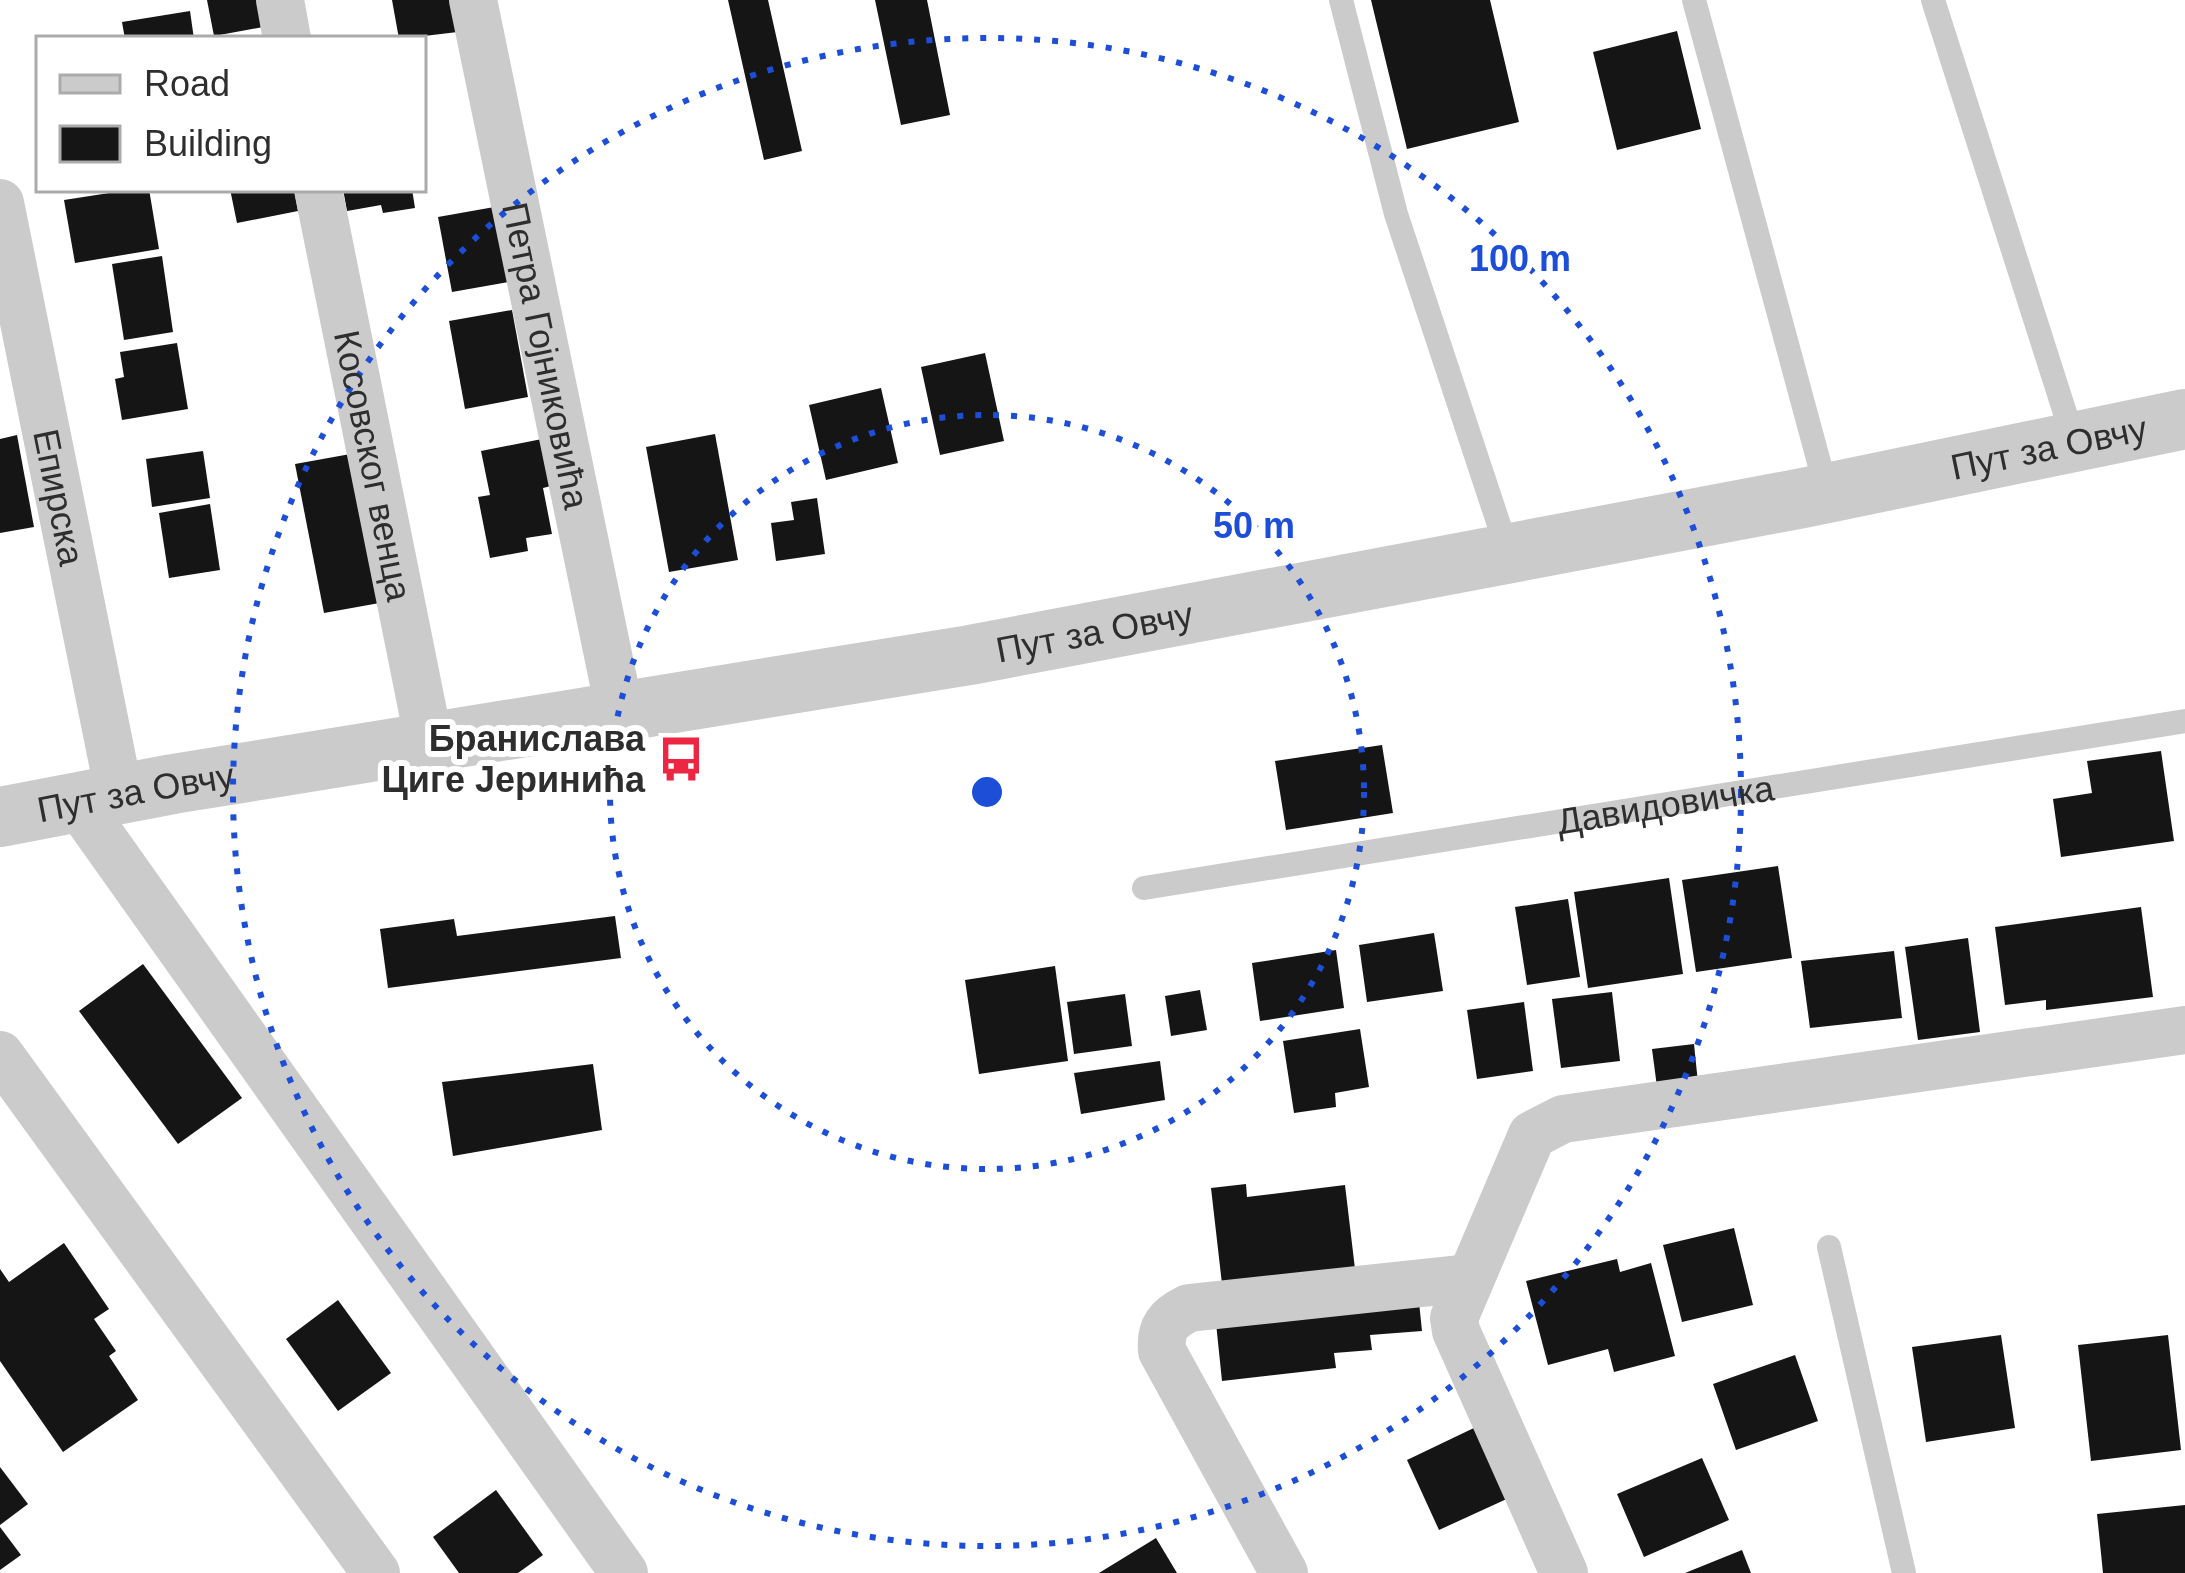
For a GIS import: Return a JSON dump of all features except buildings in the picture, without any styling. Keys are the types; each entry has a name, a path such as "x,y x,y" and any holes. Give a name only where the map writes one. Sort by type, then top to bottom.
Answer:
{"street":[{"path":"280,0 286,36"},
{"name":"Петра Гојниковића","path":"473,0 620,713"},
{"name":"Косовског венца","path":"319,192 429,742"},
{"name":"Епирска","path":"0,203 98,797"},
{"name":"Пут за Овчу","path":"0,817 993,651 2185,419"},
{"path":"98,797 624,1573"},
{"path":"1564,1573 1456,1331 1457,1305 1532,1135 1562,1119 2185,1030"},
{"path":"0,1055 376,1573"},
{"path":"1284,1573 1162,1351 1166,1323 1189,1308 1469,1278"}],"lane":[{"path":"1341,0 1396,214 1508,552"},
{"path":"1694,0 1827,492"},
{"path":"1933,0 2074,442"},
{"name":"Давидовичка","path":"1144,888 2185,721"},
{"path":"1829,1246 1904,1573"}],"place":[{"name":"Бранислава Циге Јеринића","path":"681,759"}]}
